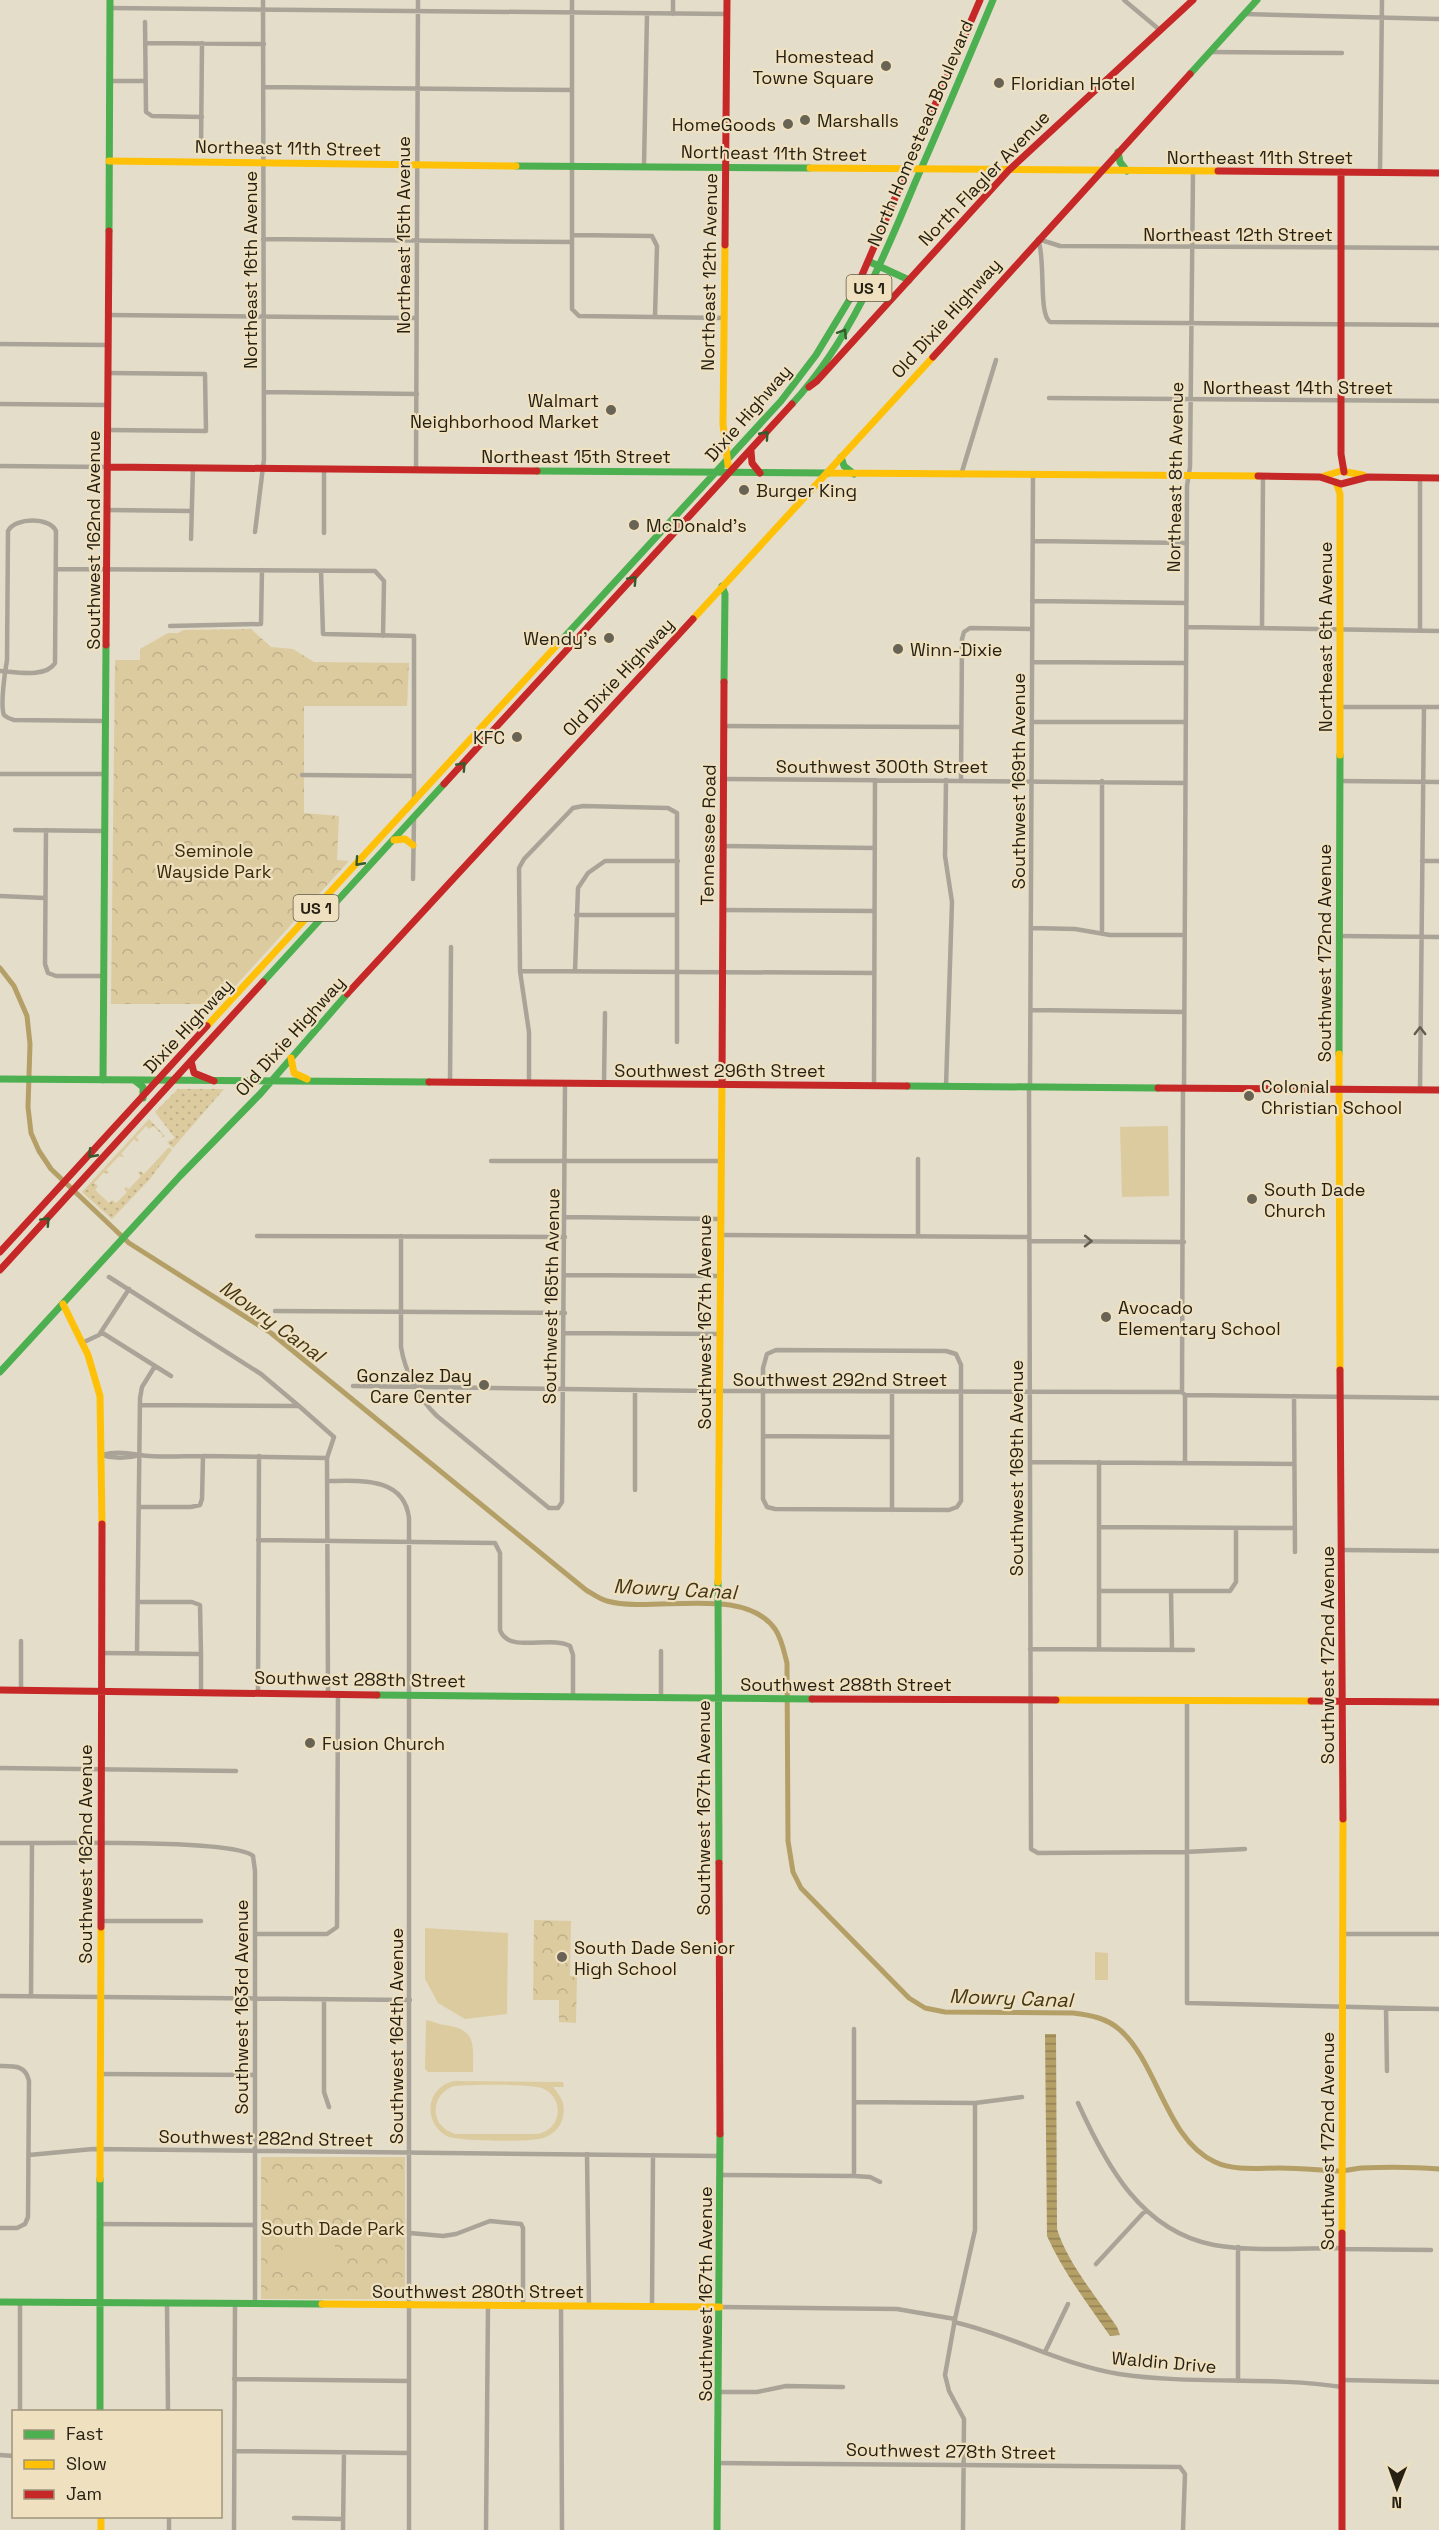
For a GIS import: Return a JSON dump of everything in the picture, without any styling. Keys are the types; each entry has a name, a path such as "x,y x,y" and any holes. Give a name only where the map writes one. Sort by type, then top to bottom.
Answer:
{"main road":[{"name":"Northeast 12th Avenue","path":"727,0 723,444 732,472"},
{"name":"Dixie Highway","path":"436,779 781,401 811,362 844,310 870,262 980,0"},
{"name":"North Homestead Boulevard","path":"798,398 856,313 880,266 993,0"},
{"name":"North Flagler Avenue","path":"807,388 817,381 1009,170 1193,0"},
{"name":"Old Dixie Highway","path":"0,1372 127,1233 256,1098 413,921 827,473 1257,0"},
{"name":"Southwest 162nd Avenue","path":"103,1080 107,774 110,4"},
{"path":"955,62 965,66"},
{"path":"1118,152 1120,162 1127,171"},
{"name":"Northeast 11th Street","path":"108,161 259,160 264,163 417,165 1439,173"},
{"path":"1341,172 1341,454 1339,475 1345,482 1368,477"},
{"path":"870,262 909,280"},
{"name":"Dixie Highway","path":"414,819 798,398"},
{"path":"751,451 752,462 760,473"},
{"path":"841,457 844,466 854,474"},
{"name":"Northeast 15th Street","path":"108,467 1189,476"},
{"path":"678,531 681,520 711,485 712,477 706,471"},
{"path":"1189,476 1320,477 1339,475 1439,478"},
{"name":"Northeast 6th Avenue","path":"1339,475 1340,781"},
{"name":"Northeast 6th Avenue","path":"1340,494 1345,482"},
{"path":"585,633 584,625 615,590 623,574"},
{"name":"Tennessee Road","path":"721,1085 725,726 725,594 722,586"},
{"path":"528,694 533,681 567,644 565,637"},
{"path":"414,819 417,810 435,788 436,779"},
{"name":"US 1","path":"414,802 436,779"},
{"name":"Southwest 172nd Avenue","path":"1340,781 1342,2530"},
{"name":"Dixie Highway","path":"0,1252 414,802"},
{"path":"413,844 408,840 392,842 392,835 412,812 414,802"},
{"name":"US 1","path":"392,842 414,819"},
{"name":"Dixie Highway","path":"0,1270 392,842"},
{"path":"296,948 295,941 331,900 339,884"},
{"path":"243,1006 250,989 284,953 283,945"},
{"path":"175,1080 180,1066 227,1013 234,998"},
{"path":"291,1058 294,1073 312,1081"},
{"path":"191,1061 194,1073 214,1081"},
{"name":"Southwest 296th Street","path":"0,1079 1439,1090"},
{"path":"102,1159 107,1145 156,1092 159,1079"},
{"path":"134,1080 143,1088 143,1098"},
{"path":"249,1082 255,1091 256,1098"},
{"name":"Southwest 167th Avenue","path":"717,2530 720,2392 717,1698 721,1085"},
{"path":"0,1262 23,1236 30,1221"},
{"name":"Southwest 162nd Avenue","path":"63,1304 93,1363 100,1392 100,2410"},
{"name":"Southwest 288th Street","path":"0,1690 661,1698 1439,1702"},
{"name":"Southwest 280th Street","path":"0,2302 720,2307"}],"street":[{"path":"156,0 156,8"},
{"path":"191,0 191,8"},
{"path":"224,0 224,9"},
{"name":"Northeast 16th Avenue","path":"263,0 263,468"},
{"name":"Northeast 15th Avenue","path":"416,470 418,0"},
{"path":"572,0 572,309 579,316 725,318"},
{"path":"673,14 674,0"},
{"path":"1124,0 1161,31"},
{"path":"1380,173 1382,0"},
{"path":"110,4 156,8 727,14"},
{"path":"644,166 647,14"},
{"path":"1244,14 1439,19"},
{"path":"145,22 146,112 152,116 202,117"},
{"path":"145,43 264,44"},
{"path":"201,150 202,44"},
{"path":"1210,52 1342,53"},
{"path":"110,81 144,81"},
{"path":"264,87 572,90"},
{"name":"Northeast 8th Avenue","path":"1185,1463 1185,722 1193,172"},
{"path":"572,235 652,236 657,246 655,316"},
{"path":"264,239 572,242"},
{"path":"1038,239 1043,255 1043,310 1048,321 1439,325"},
{"name":"Northeast 12th Street","path":"1038,239 1060,246 1439,248"},
{"path":"108,315 416,318"},
{"path":"0,344 108,345"},
{"path":"961,475 996,360"},
{"path":"108,373 205,375 206,431 108,430"},
{"path":"264,392 417,394"},
{"name":"Northeast 14th Street","path":"1049,398 1439,401"},
{"path":"0,404 108,405"},
{"path":"0,466 108,467"},
{"path":"191,539 193,468"},
{"path":"255,532 263,468"},
{"path":"324,469 324,533"},
{"name":"Southwest 169th Avenue","path":"1033,476 1029,1239 1031,1849 1038,1853 1185,1852"},
{"path":"1263,477 1263,627"},
{"path":"1420,478 1420,630"},
{"path":"108,510 192,511"},
{"path":"2,671 46,671 52,669 55,663 56,531 48,522 18,522 11,525 8,531 7,660 2,671 2,709 4,715 14,720 106,721"},
{"path":"1033,541 1187,543"},
{"path":"57,569 375,571 384,581 383,636"},
{"path":"170,626 261,624 262,570"},
{"path":"321,571 322,634 414,636 414,802"},
{"path":"1032,601 1186,603"},
{"path":"1186,627 1439,630"},
{"path":"961,780 962,639 964,632 970,628 1032,629"},
{"path":"1032,662 1186,663"},
{"path":"1340,706 1439,707"},
{"path":"1420,1090 1424,707"},
{"path":"1032,722 1185,722"},
{"path":"725,726 961,727"},
{"path":"0,774 107,774"},
{"path":"302,775 414,776"},
{"name":"Southwest 300th Street","path":"724,779 1185,783"},
{"path":"874,1086 875,780"},
{"path":"946,780 945,856 952,902 946,1087"},
{"path":"1102,781 1102,933"},
{"path":"1340,781 1439,782"},
{"path":"529,1083 529,1032 520,971 519,868 573,808 583,806 674,809 679,819 677,1042"},
{"path":"413,879 414,819"},
{"path":"15,830 106,831"},
{"path":"46,830 45,964 48,973 56,976 105,976"},
{"path":"723,846 875,848"},
{"path":"575,971 578,888 588,873 605,861 678,861"},
{"path":"1422,861 1439,861"},
{"path":"0,896 45,898"},
{"path":"722,910 874,911"},
{"path":"576,915 677,915"},
{"path":"1031,928 1184,935"},
{"path":"1339,936 1439,937"},
{"path":"450,1083 451,947"},
{"path":"520,971 874,973"},
{"path":"1031,1010 1185,1012"},
{"path":"604,1084 605,1013"},
{"name":"Southwest 165th Avenue","path":"416,1388 424,1403 437,1416 549,1508 558,1508 562,1502 565,1333 565,1083"},
{"path":"918,1159 918,1236"},
{"path":"491,1161 720,1161"},
{"path":"565,1217 719,1219"},
{"path":"720,1235 918,1236 1184,1242"},
{"path":"258,1236 565,1237"},
{"path":"401,1236 402,1352 416,1388"},
{"path":"565,1275 719,1276"},
{"path":"110,1276 261,1374 333,1434 333,1444 327,1458 328,1693"},
{"path":"84,1342 96,1338 129,1289"},
{"path":"275,1311 565,1313"},
{"path":"101,1332 171,1377"},
{"path":"565,1333 719,1334"},
{"path":"771,1351 946,1351 957,1354 960,1360 961,1393 959,1504 949,1510 770,1509 763,1499 764,1361 771,1351"},
{"path":"137,1653 140,1405 142,1387 155,1366"},
{"name":"Southwest 292nd Street","path":"353,1386 719,1392 1341,1397"},
{"path":"635,1390 635,1490"},
{"path":"277,1406 282,1392"},
{"path":"892,1392 892,1510"},
{"path":"1294,1396 1295,1552"},
{"path":"1341,1397 1439,1398"},
{"path":"140,1405 299,1406"},
{"path":"764,1436 892,1437"},
{"path":"101,1455 112,1452 129,1452 139,1455 327,1458"},
{"path":"139,1507 191,1508 200,1505 202,1456"},
{"path":"258,1693 259,1456"},
{"path":"1030,1462 1294,1464"},
{"path":"1099,1462 1099,1649"},
{"name":"Southwest 164th Avenue","path":"327,1481 378,1482 394,1490 404,1500 408,1509 410,1542 411,2153 409,2530"},
{"path":"1099,1527 1294,1528"},
{"path":"1099,1591 1224,1592 1233,1589 1236,1582 1236,1528"},
{"path":"258,1540 487,1541 496,1544 500,1553 500,1630 504,1639 515,1642 563,1643 572,1648 573,1697"},
{"path":"1342,1550 1439,1551"},
{"path":"1171,1592 1172,1650"},
{"path":"138,1602 192,1602 200,1605 201,1692"},
{"path":"21,1641 21,1691"},
{"path":"1030,1649 1193,1650"},
{"path":"661,1650 661,1698"},
{"path":"101,1653 201,1654"},
{"path":"255,1934 327,1934 335,1930 338,1920 338,1694"},
{"path":"1187,1701 1185,1852 1187,2003 1439,2009"},
{"path":"0,1768 236,1771"},
{"path":"0,1843 100,1844"},
{"path":"31,1996 32,1844"},
{"name":"Southwest 163rd Avenue","path":"100,1844 193,1845 242,1850 251,1854 255,1864 255,2304"},
{"path":"1185,1852 1245,1849"},
{"path":"100,1921 201,1921"},
{"path":"1343,1934 1439,1934"},
{"path":"0,1996 410,2000"},
{"path":"324,1999 324,2092 329,2107"},
{"path":"1386,2008 1387,2071"},
{"path":"854,2030 854,2176"},
{"path":"0,2066 18,2067 26,2071 29,2081 28,2217 26,2224 16,2228 0,2228"},
{"path":"99,2074 255,2075"},
{"path":"854,2102 975,2103 1022,2097"},
{"path":"963,2530 964,2419 949,2391 945,2375 975,2230 975,2103"},
{"path":"1078,2103 1119,2181 1145,2211 1167,2227 1188,2237 1214,2245 1238,2247 1431,2250"},
{"name":"Southwest 282nd Street","path":"29,2155 100,2149 720,2156"},
{"path":"587,2154 589,2306"},
{"path":"652,2307 653,2155"},
{"path":"720,2175 854,2176 870,2177 880,2182"},
{"path":"1096,2264 1145,2211"},
{"path":"410,2233 443,2236 456,2234 490,2221 521,2223 523,2228 523,2306"},
{"path":"99,2224 255,2225"},
{"path":"1238,2247 1238,2381"},
{"path":"20,2302 20,2410"},
{"path":"168,2304 168,2410"},
{"path":"234,2530 235,2304"},
{"path":"1045,2352 1068,2304"},
{"path":"486,2530 488,2305"},
{"path":"561,2306 562,2530"},
{"name":"Southwest 280th Street","path":"720,2307 897,2309 955,2320"},
{"name":"Waldin Drive","path":"955,2320 1064,2360 1118,2374 1196,2381 1342,2383"},
{"path":"234,2379 410,2381"},
{"path":"1342,2383 1439,2382"},
{"path":"720,2392 757,2392 786,2386 843,2386"},
{"path":"234,2451 409,2453"},
{"path":"343,2530 344,2452"},
{"name":"Southwest 278th Street","path":"718,2463 1180,2467 1183,2470 1183,2530"},
{"path":"294,2518 343,2519"}],"green space":[{"name":"Seminole Wayside Park","path":"251,629 271,647 293,649 314,662 409,663 407,706 304,706 304,813 339,816 337,860 349,861 219,1004 111,1004 115,660 140,660 140,649 168,633 178,633 183,630"},
{"path":"178,1089 224,1089 173,1148 167,1142 175,1138 155,1112"},
{"path":"149,1119 165,1136 161,1138 163,1135 153,1126 149,1129 146,1126 136,1137 139,1140 137,1142 134,1139 121,1154 124,1157 119,1156 106,1170 109,1172 107,1174 104,1172 94,1183 98,1186 95,1190 109,1203 112,1200 116,1203 127,1192 124,1189 126,1187 129,1189 141,1176 138,1173 140,1171 144,1174 169,1147 172,1150 149,1180 112,1219 82,1192"},
{"path":"1168,1126 1169,1196 1122,1197 1120,1127"},
{"path":"534,1920 571,1921 570,1976 577,1976 576,2023 559,2022 559,2000 533,2000"},
{"path":"425,1928 508,1933 507,2014 465,2019 438,2003 425,1979"},
{"path":"1095,1952 1108,1953 1108,1980 1095,1980"},
{"path":"426,2020 455,2027 468,2034 473,2046 473,2072 428,2072 425,2069"},
{"path":"455,2081 563,2082 564,2087 553,2087 563,2104 564,2112 560,2126 546,2137 539,2139 499,2141 449,2137 434,2124 431,2115 433,2098 445,2084","holes":["514,2085 544,2089 551,2094 557,2104 556,2120 550,2128 538,2134 455,2134 446,2130 439,2123 436,2111 440,2096 454,2086"]},
{"name":"South Dade Park","path":"261,2157 405,2157 405,2299 261,2299"},
{"path":"270,2177 283,2177 283,2204 269,2204"},
{"path":"289,2240 315,2240 316,2244 335,2245 335,2271 282,2270 282,2255 289,2255"}],"shaded area":[{"path":"1045,2034 1056,2034 1057,2229 1075,2267 1117,2327 1120,2335 1110,2336 1068,2275 1047,2236"}],"waterway":[{"name":"Mowry Canal","path":"0,968 14,986 27,1016 30,1044 28,1107 31,1133 39,1151 51,1169 129,1243 271,1333 596,1596 607,1601 626,1604 696,1603 742,1607 760,1615 775,1629 787,1663 788,1841 793,1872 801,1888 909,1998 925,2008 945,2012 1073,2013 1092,2016 1110,2023 1133,2044 1185,2137 1198,2151 1222,2165 1338,2171 1380,2167 1439,2169"}],"traffic: fast":[{"path":"109,231 110,0"},
{"path":"792,404 831,354 876,272 993,0"},
{"path":"1190,74 1257,0"},
{"path":"1118,152 1120,162 1127,171"},
{"path":"516,166 810,168"},
{"path":"870,262 909,280"},
{"path":"557,645 781,401 816,355 856,289"},
{"path":"841,457 844,466 854,474"},
{"path":"537,471 829,473"},
{"path":"722,586 725,594 724,682"},
{"path":"103,1080 106,645"},
{"path":"1339,1054 1340,755"},
{"path":"263,982 444,784"},
{"path":"0,1372 180,1176 261,1093 347,994"},
{"path":"0,1079 429,1082"},
{"path":"134,1080 143,1087 143,1098"},
{"path":"907,1086 1158,1088"},
{"path":"718,1582 719,1863"},
{"path":"377,1695 812,1699"},
{"path":"717,2530 720,2134"},
{"path":"100,2179 100,2410"},
{"path":"0,2302 322,2304"}],"traffic: slow":[{"path":"109,161 516,166"},
{"path":"810,168 1218,171"},
{"path":"725,245 723,424 728,465"},
{"path":"693,619 933,357"},
{"path":"1324,476 1341,471 1363,475"},
{"path":"829,473 1258,476"},
{"path":"1336,482 1340,494 1340,755"},
{"path":"207,1026 557,645"},
{"path":"394,840 405,839 413,845"},
{"path":"1339,1054 1340,1370"},
{"path":"291,1058 294,1073 307,1079"},
{"path":"718,1582 722,1081"},
{"path":"63,1304 88,1355 100,1396 102,1524"},
{"path":"1056,1700 1311,1701"},
{"path":"1342,2233 1343,1819"},
{"path":"100,2179 101,1927"},
{"path":"322,2304 720,2307"},
{"path":"101,2518 101,2530"}],"traffic: jam":[{"path":"725,245 727,0"},
{"path":"856,289 980,0"},
{"path":"809,387 817,381 1009,170 1193,0"},
{"path":"933,357 1190,74"},
{"path":"1218,171 1439,173"},
{"path":"1341,172 1341,454 1344,472"},
{"path":"106,645 109,231"},
{"path":"444,784 792,404"},
{"path":"751,451 752,463 760,473"},
{"path":"108,467 537,471"},
{"path":"1258,476 1320,477 1341,484 1368,477 1439,478"},
{"path":"347,994 693,619"},
{"path":"722,1081 724,682"},
{"path":"0,1270 263,982"},
{"path":"0,1252 207,1026"},
{"path":"191,1061 194,1073 214,1081"},
{"path":"429,1082 907,1086"},
{"path":"1158,1088 1439,1090"},
{"path":"1340,1370 1343,1819"},
{"path":"101,1927 102,1524"},
{"path":"0,1690 377,1695"},
{"path":"812,1699 1056,1700"},
{"path":"1311,1701 1439,1702"},
{"path":"719,1863 720,2134"},
{"path":"1342,2233 1342,2530"}],"place":[{"name":"Homestead Towne Square","path":"886,66"},
{"name":"Floridian Hotel","path":"999,83"},
{"name":"Marshalls","path":"805,120"},
{"name":"HomeGoods","path":"788,124"},
{"name":"Walmart Neighborhood Market","path":"611,410"},
{"name":"Burger King","path":"744,490"},
{"name":"McDonald's","path":"634,525"},
{"name":"Wendy's","path":"609,638"},
{"name":"Winn-Dixie","path":"898,649"},
{"name":"KFC","path":"517,737"},
{"name":"Colonial Christian School","path":"1249,1096"},
{"name":"South Dade Church","path":"1252,1199"},
{"name":"Avocado Elementary School","path":"1106,1317"},
{"name":"Gonzalez Day Care Center","path":"484,1385"},
{"name":"Fusion Church","path":"310,1743"},
{"name":"South Dade Senior High School","path":"562,1957"}]}
